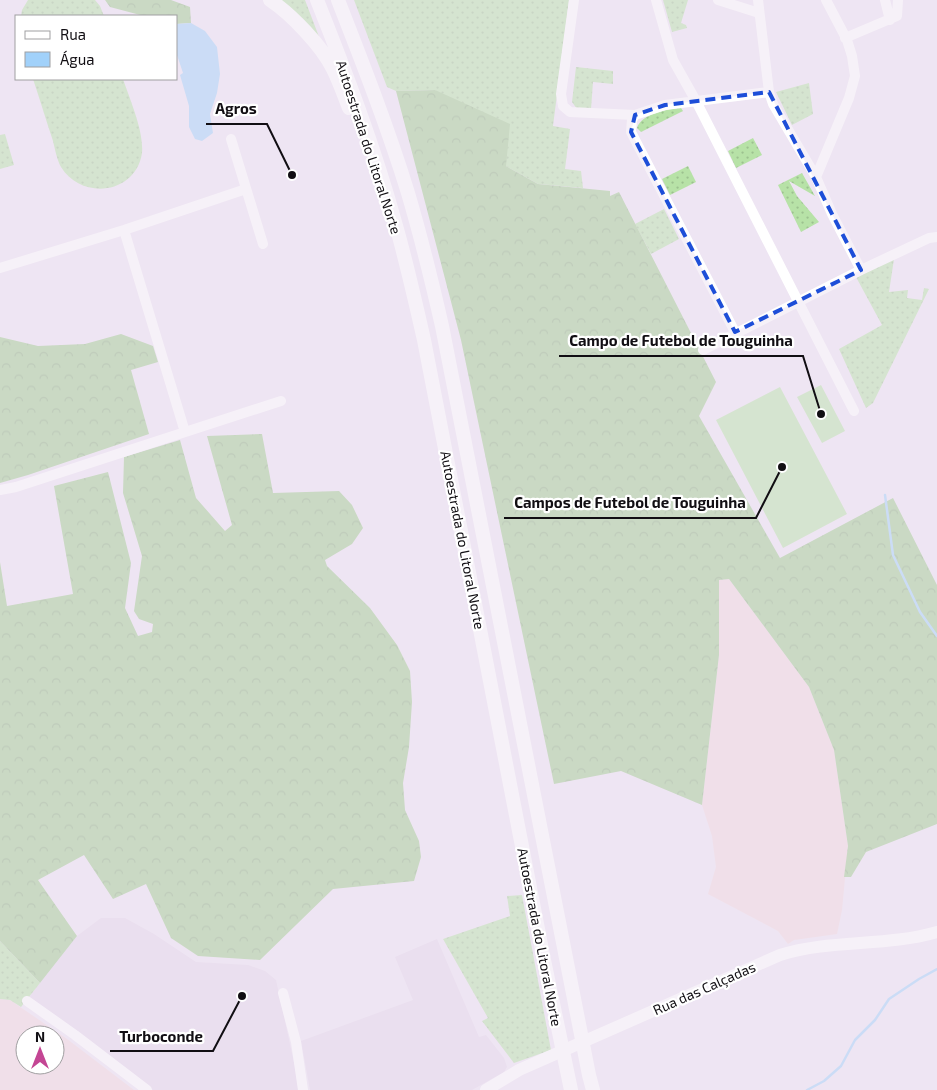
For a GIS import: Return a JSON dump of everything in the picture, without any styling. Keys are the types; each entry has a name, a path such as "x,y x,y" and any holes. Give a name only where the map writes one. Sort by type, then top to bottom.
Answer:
{"highway":[{"path":"270,0 293,19 310,37 332,67 360,133 368,136"},
{"name":"Autoestrada do Litoral Norte","path":"317,0 368,136 395,222 424,340 544,960 572,1090"},
{"name":"Autoestrada do Litoral Norte","path":"338,0 361,58 408,192 442,326 594,1090"},
{"path":"347,0 361,58"}],"main road":[{"name":"Rua das Calçadas","path":"486,1090 519,1070 780,955 801,948 889,940 937,932"}],"street":[{"path":"574,0 561,94 563,106 570,112 635,115 665,105 769,92"},
{"path":"656,0 673,60 696,101 854,411"},
{"path":"718,0 759,13"},
{"path":"758,0 769,92 773,104 816,177 860,270"},
{"path":"816,177 855,76 852,56 846,38 826,0"},
{"path":"885,0 890,20"},
{"path":"846,38 897,16 898,0"},
{"path":"635,115 632,120 631,132 735,332"},
{"path":"231,139 263,244"},
{"path":"0,268 124,230 246,189"},
{"path":"124,230 185,432"},
{"path":"703,350 735,332 798,303 860,270 929,238 937,237"},
{"path":"0,490 16,487 281,401"},
{"path":"283,993 296,1042 303,1090"},
{"path":"27,1001 147,1090"}],"highlighted area":[{"path":"769,92 861,270 735,332 631,132 635,115 665,105"}],"shaded area":[{"path":"729,579 809,687 834,750 848,846 842,910 837,934 794,940 788,944 778,931 708,894 716,867 712,836 702,805 719,655 719,580"},
{"path":"101,918 125,918 154,934 196,962 248,965 265,971 276,980 300,1090 153,1090 29,997 77,936"},
{"path":"437,939 479,1037 486,1035 504,1058 507,1067 504,1072 472,1090 310,1090 301,1041 413,1000 395,957"},
{"path":"0,999 10,1000 47,1025 15,1025 15,1075 65,1075 65,1038 134,1090 0,1090"}],"green space":[{"path":"28,0 95,0 104,15 21,15"},
{"path":"105,0 171,0 190,7 191,23 178,24 178,15 140,15 110,7"},
{"path":"280,0 305,0 321,42"},
{"path":"354,0 569,0 553,126 570,129 565,169 581,171 583,188 538,184 506,166 435,90 396,91 387,87"},
{"path":"663,0 688,0 681,23 686,25 687,28 672,32"},
{"path":"576,67 613,71 613,84 593,82 591,109 577,109 572,102"},
{"path":"33,80 123,80 136,116 142,144 142,153 138,167 130,177 119,184 107,188 94,188 82,185 70,178 61,167"},
{"path":"809,83 813,114 792,125 776,92"},
{"path":"435,90 510,124 506,166 538,184 610,191 610,196 619,192 716,382 699,416 780,558 893,498 937,585 937,824 866,852 851,877 844,877 848,846 834,750 809,687 729,579 719,580 719,655 702,805 621,771 554,784 461,340 396,91"},
{"path":"681,108 683,111 641,132 637,128 649,116 662,111"},
{"path":"5,134 14,165 0,169 0,135"},
{"path":"753,138 762,155 736,168 728,151"},
{"path":"688,166 696,182 670,195 662,179"},
{"path":"802,173 815,196 789,181 797,196 819,222 801,232 778,185"},
{"path":"664,209 679,239 651,254 635,224"},
{"path":"894,259 889,292 908,290 907,298 922,300 924,288 929,289 873,403 866,408 839,349 882,325 856,277"},
{"path":"121,334 153,346 158,362 131,370 149,434 0,483 0,337 38,346 85,344"},
{"path":"821,385 845,431 822,443 797,397"},
{"path":"780,387 847,514 783,548 716,420"},
{"path":"262,434 273,493 339,491 352,505 363,528 352,544 325,560 327,566 370,608 397,645 410,671 412,702 409,747 403,783 405,810 419,841 421,857 414,881 333,889 260,960 198,956 171,938 146,884 113,899 84,855 38,880 77,936 40,983 0,941 0,562 7,606 73,594 54,486 108,472 131,563 125,608 138,636 152,632 153,624 139,619 134,611 142,556 123,493 124,457 180,440 196,498 225,531 232,525 207,436"},
{"path":"522,895 551,1050 514,1063 482,1021 488,1018 443,939 510,916 507,896"},
{"path":"0,941 40,983 21,1007 10,1000 0,999"}],"water":[{"path":"191,23 205,31 217,47 220,74 217,93 210,114 213,133 202,141 195,139 189,127 189,106 180,75 183,73 178,58 178,24"}],"waterway":[{"path":"885,495 893,555 920,612 937,636"},
{"path":"807,1090 824,1081 841,1066 855,1040 875,1020 889,999 937,969"}],"place":[{"name":"Agros","path":"292,175"},
{"name":"Campo de Futebol de Touguinha","path":"821,414"},
{"name":"Campos de Futebol de Touguinha","path":"782,467"},
{"name":"Turboconde","path":"242,996"}]}
